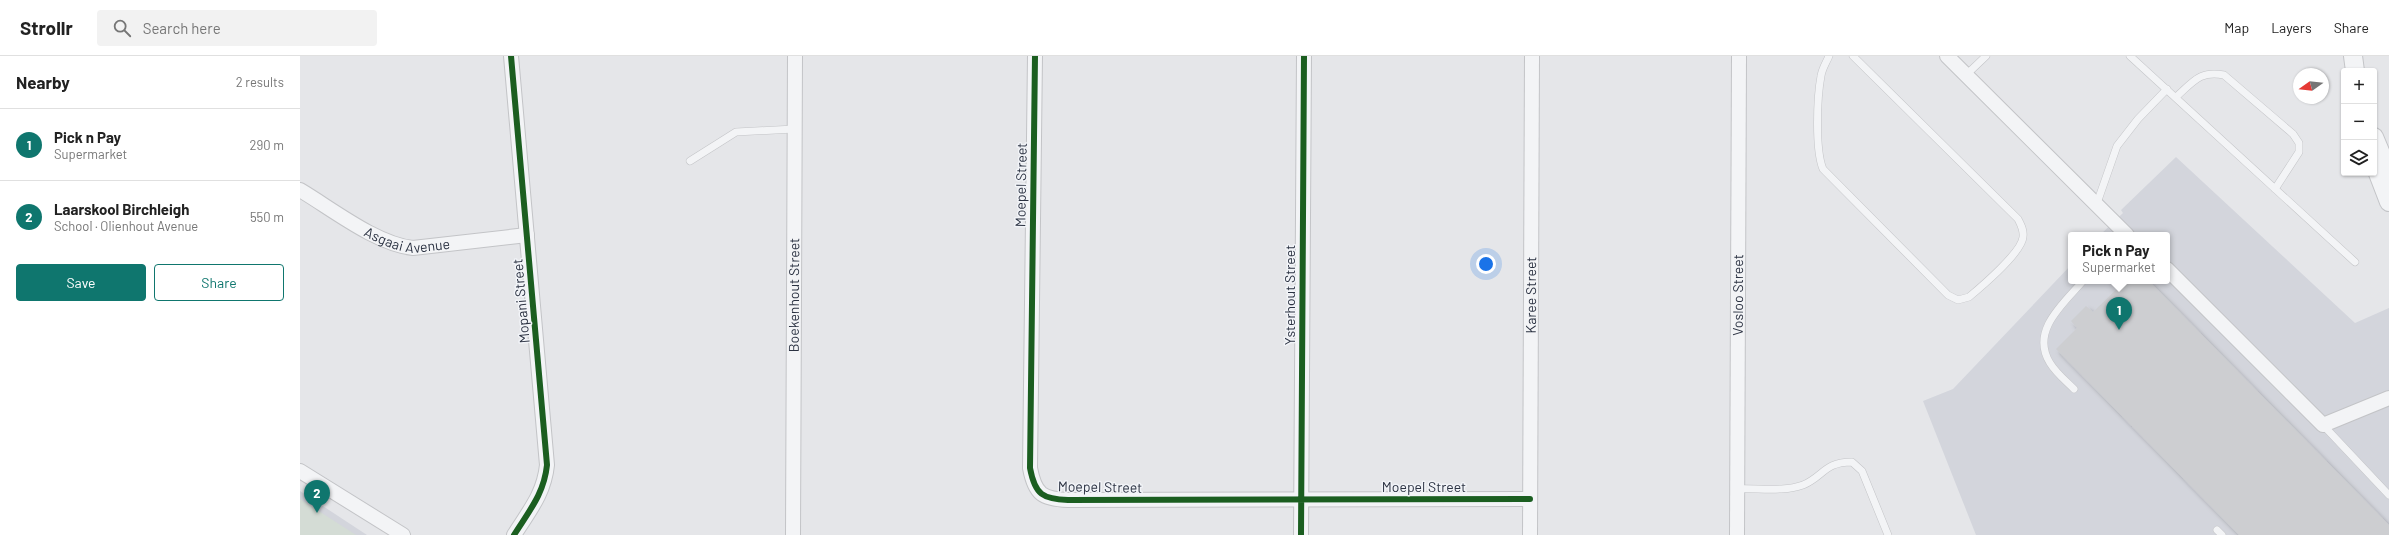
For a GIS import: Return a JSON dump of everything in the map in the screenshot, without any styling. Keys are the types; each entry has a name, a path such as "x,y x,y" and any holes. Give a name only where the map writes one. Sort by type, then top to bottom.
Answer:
{"street":[{"name":"Mopani Street","path":"511,56 547,465 546,482 514,535"},
{"name":"Boekenhout Street","path":"793,535 794,56"},
{"name":"Moepel Street","path":"1035,56 1030,468 1036,489 1044,496 1068,500 1530,499"},
{"name":"Ysterhout Street","path":"1301,535 1304,56"},
{"name":"Karee Street","path":"1530,535 1532,56"},
{"name":"Vosloo Street","path":"1738,535 1739,56"},
{"path":"1947,56 2123,232"},
{"path":"2353,56 2355,68"},
{"path":"2375,140 2389,173"},
{"path":"2377,171 2389,202"},
{"name":"Asgaai Avenue","path":"300,190 385,242 402,247 413,248 527,235"},
{"path":"2170,272 2323,425 2389,398"},
{"path":"300,472 403,535"}],"lane":[{"path":"1829,56 1821,74 1819,97 1818,154 1823,169 1948,295 1958,300 1969,297 2018,248 2024,236 2021,224 1853,56"},
{"path":"1966,75 1986,56"},
{"path":"2130,56 2355,262"},
{"path":"2176,97 2199,76 2210,72 2224,75 2293,134 2299,143 2299,152 2275,189"},
{"path":"2096,206 2118,146 2138,119 2167,89"},
{"path":"690,161 736,132 794,129"},
{"path":"2074,389 2051,364 2045,353 2044,332 2052,316 2079,284"},
{"path":"2323,425 2389,495"},
{"path":"1738,489 1793,487 1810,481 1827,467 1852,462 1862,471 1888,535"}],"shaded area":[{"path":"2176,157 2355,323 2389,308 2389,535 1976,535 1923,401 1953,389 2068,268 2068,284 2170,284 2170,232 2103,232 2123,213 2121,210"},
{"path":"300,491 367,535 300,535"},
{"path":"300,499 356,535 300,535"}],"building":[{"path":"2122,284 2152,284 2389,525 2389,535 2239,535 2056,349 2077,328 2071,321 2086,306 2093,312"}],"cycle path":[{"path":"511,56 547,465 543,485 539,494 514,535"},
{"path":"1035,56 1030,468 1035,484 1042,494 1046,497 1068,500 1530,499"},
{"path":"1301,535 1304,56"}],"place":[{"name":"Pick n Pay","path":"2119,330"},
{"name":"Laarskool Birchleigh","path":"317,513"}]}
